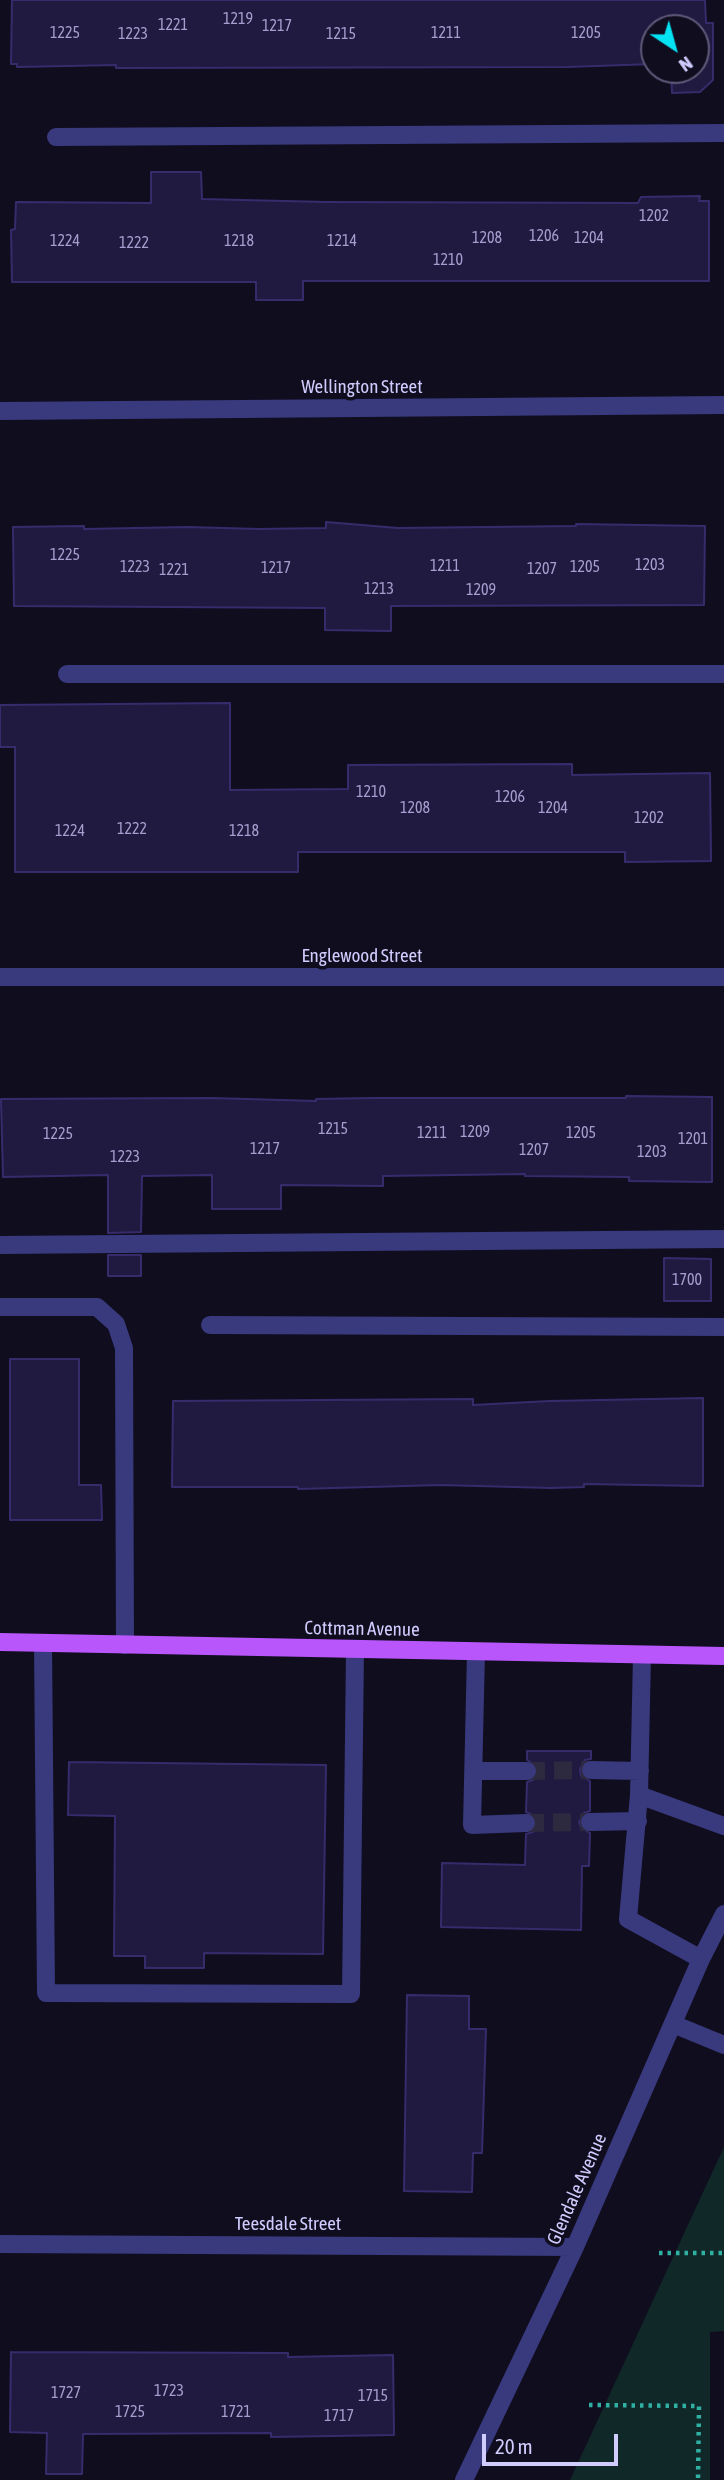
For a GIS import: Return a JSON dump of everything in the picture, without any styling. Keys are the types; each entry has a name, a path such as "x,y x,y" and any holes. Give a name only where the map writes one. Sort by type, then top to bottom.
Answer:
{"main road":[{"name":"Cottman Avenue","path":"0,1643 724,1656"}],"street":[{"path":"56,137 724,133"},
{"name":"Wellington Street","path":"0,411 724,405"},
{"path":"67,674 724,674"},
{"name":"Englewood Street","path":"0,977 724,977"},
{"path":"0,1245 724,1239"},
{"path":"0,1307 97,1307 116,1324 124,1348 125,1645"},
{"path":"210,1325 724,1327"},
{"path":"43,1643 46,1993 351,1994 355,1650"},
{"path":"476,1652 472,1825 526,1823"},
{"path":"642,1655 638,1821 628,1919 701,1959"},
{"path":"591,1770 640,1770"},
{"path":"474,1771 527,1771"},
{"path":"639,1795 724,1826"},
{"path":"590,1822 638,1821"},
{"name":"Glendale Avenue","path":"464,2480 575,2247 701,1959 724,1914"},
{"path":"673,2024 724,2045"},
{"name":"Teesdale Street","path":"0,2244 575,2247"}],"path":[{"path":"659,2253 724,2253"},
{"path":"589,2405 699,2406 698,2480"}],"green space":[{"path":"724,2147 724,2331 710,2332 710,2480 570,2480"}],"building":[{"path":"12,0 705,0 706,14 640,14 640,64 116,68 116,65 17,67 17,64 11,64"},
{"path":"710,23 713,23 713,80 710,83"},
{"path":"672,84 709,84 700,92 672,93"},
{"path":"151,172 201,172 202,199 638,203 641,197 700,196 699,201 709,201 709,281 303,281 303,300 256,300 256,282 12,282 11,230 15,229 16,202 151,203"},
{"path":"326,522 398,528 576,524 705,526 704,605 391,606 391,631 325,630 325,608 14,606 13,527 326,528"},
{"path":"230,703 230,790 348,789 348,765 572,764 572,775 710,773 711,861 625,862 625,852 298,852 298,872 15,872 15,747 0,747 0,705"},
{"path":"712,1097 712,1182 629,1181 629,1177 525,1174 383,1176 383,1186 281,1185 281,1209 212,1209 212,1175 142,1176 141,1232 108,1233 108,1175 3,1177 1,1099 211,1098 316,1101"},
{"path":"108,1255 141,1255 141,1276 108,1276"},
{"path":"664,1258 711,1259 711,1301 664,1301"},
{"path":"10,1359 79,1359 79,1485 101,1485 102,1520 10,1520"},
{"path":"703,1398 703,1486 584,1484 584,1487 551,1488 441,1485 298,1489 172,1487 173,1401 473,1399 473,1405"},
{"path":"527,1751 591,1751 591,1759 585,1760 580,1769 581,1776 590,1781 590,1811 584,1813 579,1822 581,1828 590,1833 589,1866 582,1866 581,1930 441,1927 442,1863 525,1865 526,1834 533,1832 537,1823 535,1816 526,1812 527,1782 533,1780 538,1772 536,1765 527,1760"},
{"path":"69,1762 326,1765 323,1954 204,1953 204,1968 145,1968 145,1956 114,1956 115,1816 68,1815"},
{"path":"407,1995 469,1996 469,2029 486,2029 482,2153 473,2153 472,2192 404,2191"},
{"path":"11,2352 288,2353 288,2357 393,2355 394,2435 271,2437 271,2433 83,2434 82,2474 46,2474 47,2433 10,2432"}],"tunnel":[{"path":"527,1771 591,1770"},
{"path":"526,1823 590,1822"}]}
